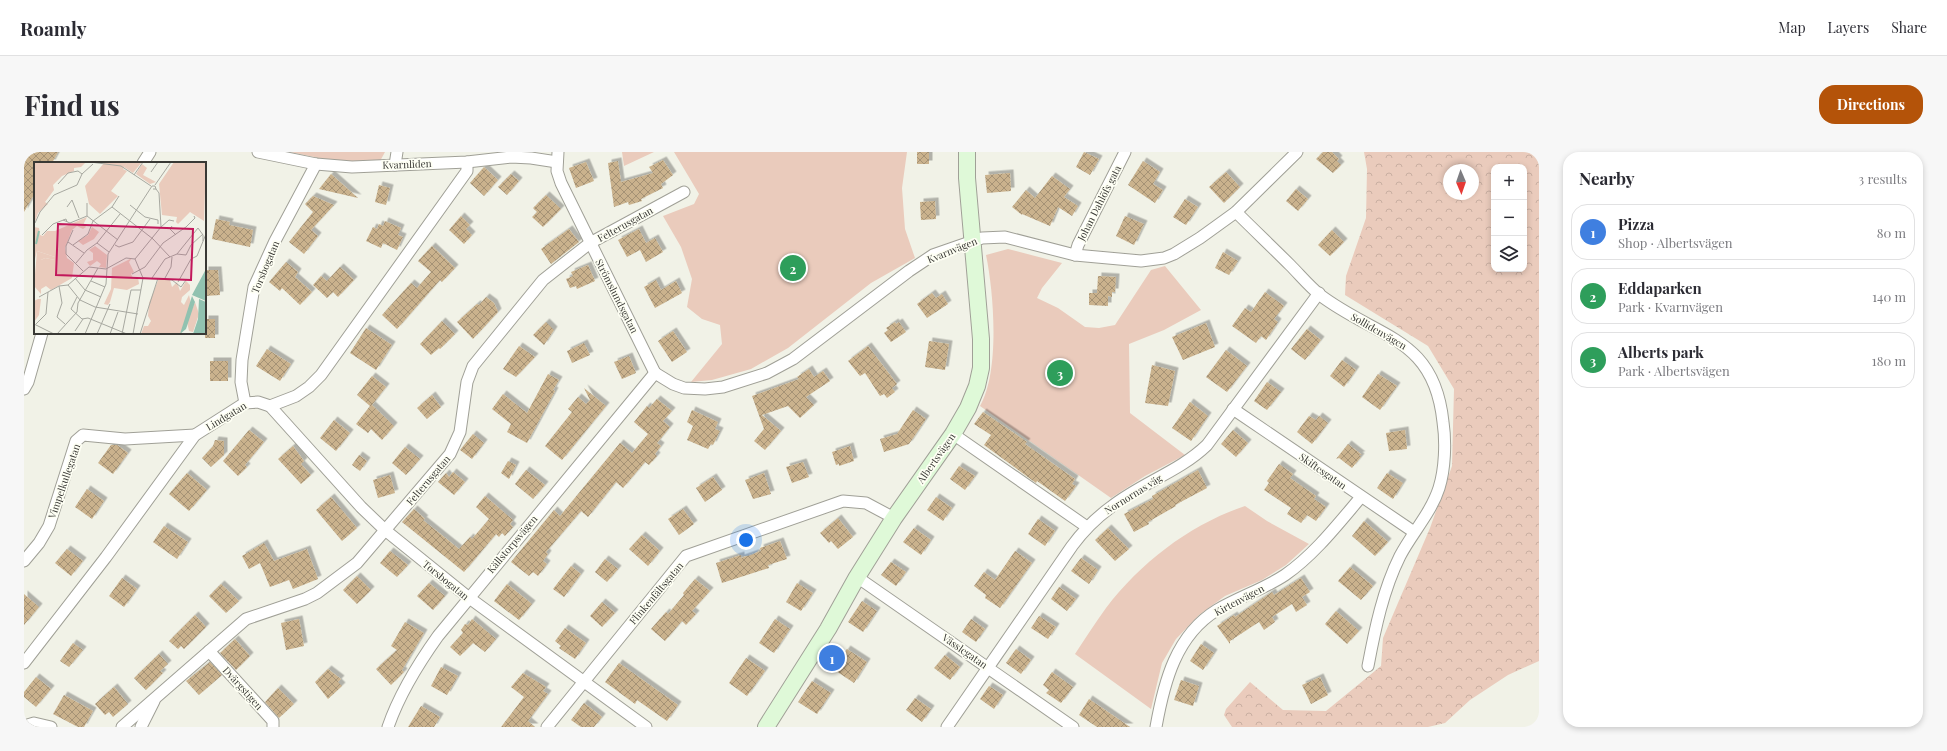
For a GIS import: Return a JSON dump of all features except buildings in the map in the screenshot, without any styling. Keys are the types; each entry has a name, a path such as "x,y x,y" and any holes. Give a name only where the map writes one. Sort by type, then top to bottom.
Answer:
{"street":[{"path":"144,162 150,152"},
{"name":"Kvarnliden","path":"258,152 316,164 352,167 467,162 511,157 558,157"},
{"path":"395,165 397,152"},
{"name":"Albertsvägen","path":"766,727 828,629 857,577 894,518 953,434 968,408 977,386 981,368 981,339 967,178 967,152"},
{"name":"Johan Dahlöfs gata","path":"1075,255 1078,245 1125,152"},
{"name":"Kvarnvägen","path":"655,373 679,386 705,389 729,386 767,373 793,359 909,271 933,255 972,240 1005,236 1075,255 1141,261 1164,258 1174,254 1200,238 1236,212 1297,152"},
{"name":"Strömslundsgatan","path":"558,157 557,171 561,183 655,373"},
{"path":"270,406 296,396 309,387 320,375 467,172 467,162"},
{"name":"Torsbogatan","path":"245,403 241,382 242,360 254,287 279,234 316,164"},
{"name":"Felterusgatan","path":"122,727 246,619 305,599 317,593 357,563 450,454 460,432 467,382 473,366 543,280 590,243 684,192"},
{"name":"Sollidenvägen","path":"1236,212 1319,293 1341,310 1409,348 1426,367 1435,382 1442,408 1444,431 1444,459 1439,488 1429,512 1414,532 1394,570 1376,623 1368,666"},
{"name":"Nornornas väg","path":"947,727 1072,546 1087,527 1112,506 1194,456 1206,445 1319,293"},
{"path":"24,390 28,382 42,334"},
{"name":"Källstorpsvägen","path":"388,727 392,716 422,658 468,597 655,373"},
{"name":"Lindgatan","path":"24,663 101,564 195,435 245,403 258,402 270,406"},
{"name":"Torsbogatan","path":"270,406 360,507 385,530 468,597 582,682 646,727"},
{"name":"Skiftesgatan","path":"1233,409 1414,532"},
{"path":"953,434 1087,527"},
{"name":"Vimpelkullegatan","path":"24,560 39,543 49,526 76,442 83,435 125,439 195,435"},
{"name":"Kirtenvägen","path":"1156,727 1168,673 1177,654 1192,633 1216,611 1271,583 1298,565 1361,497"},
{"name":"Flinkenfältsgatan","path":"547,727 582,682 686,556 843,501 866,503 894,518"},
{"name":"Vässlegatan","path":"857,577 1073,727"},
{"name":"Dvärgstigen","path":"208,651 273,721 273,727"},
{"name":"Felterusgatan","path":"141,727 156,698"},
{"path":"24,726 34,723 51,727"}],"green space":[{"path":"290,152 385,152 379,163 343,163"},
{"path":"622,152 654,152 624,166"},
{"path":"674,152 907,152 902,188 905,229 915,258 871,283 788,348 751,369 712,380 691,382 722,344 720,325 702,319 687,307 692,279 681,247 663,216 694,204 699,194"},
{"path":"1364,152 1539,152 1539,661 1508,675 1470,700 1445,723 1428,727 1232,727 1224,715 1226,709 1250,682 1283,710 1326,711 1381,666 1383,638 1430,528 1452,466 1454,389 1428,346 1345,295 1346,276 1366,218 1367,169"},
{"path":"1008,249 1062,263 1042,288 1037,298 1058,308 1085,327 1099,328 1115,325 1151,270 1165,266 1201,310 1164,330 1129,344 1130,413 1185,455 1145,476 1111,498 980,406 986,391 990,373 994,332 991,290 986,255"},
{"path":"1245,506 1267,521 1309,544 1286,565 1262,580 1225,596 1199,615 1176,639 1162,663 1151,709 1075,654 1106,608 1135,575 1151,560 1168,546 1205,523"}],"place":[{"name":"Eddaparken","path":"793,268"},
{"name":"Alberts park","path":"1060,373"},
{"name":"Pizza","path":"832,658"}]}
